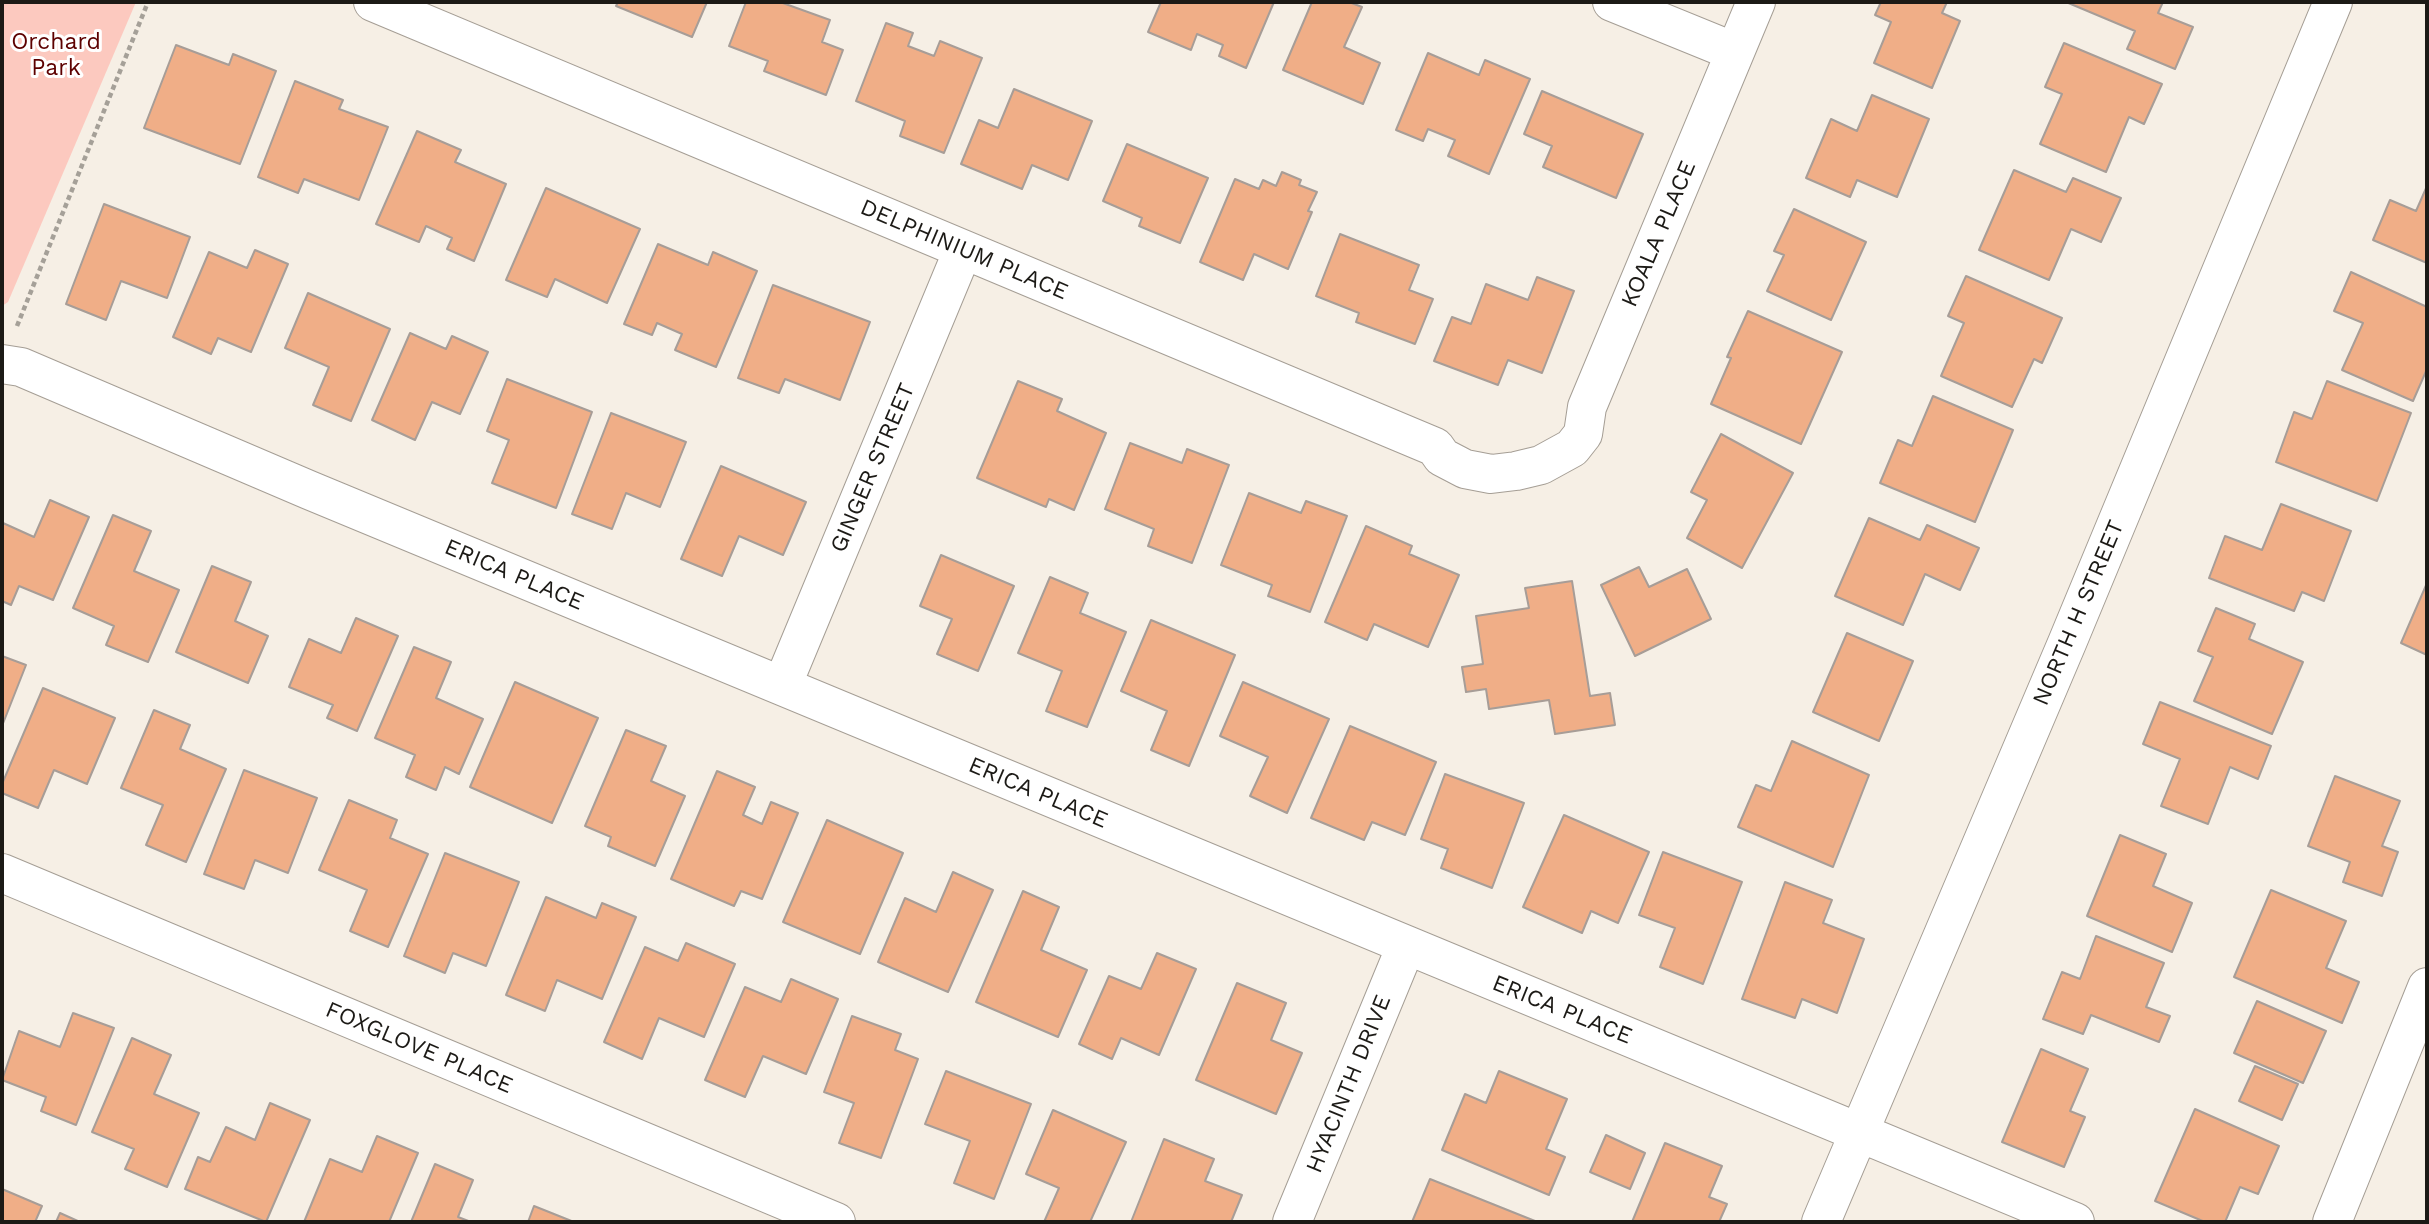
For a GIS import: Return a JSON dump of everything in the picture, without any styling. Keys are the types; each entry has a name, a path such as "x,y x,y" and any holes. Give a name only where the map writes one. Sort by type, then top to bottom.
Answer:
{"street":[{"name":"DELPHINIUM PLACE","path":"373,2 1434,447 1442,457 1465,469 1491,474 1516,471 1541,465 1555,458"},
{"path":"1612,2 1735,52"},
{"name":"KOALA PLACE","path":"1555,458 1572,448 1583,434 1587,407 1756,2"},
{"name":"NORTH H STREET","path":"1821,1222 2067,643 2333,2"},
{"name":"GINGER STREET","path":"782,686 963,250"},
{"name":"ERICA PLACE","path":"8,348 21,367 309,490 2074,1222"},
{"name":"FOXGLOVE PLACE","path":"2,873 836,1222"},
{"name":"HYACINTH DRIVE","path":"1292,1222 1406,946"},
{"path":"2332,1222 2427,987"}],"path":[{"path":"8,348 148,2"}],"green space":[{"name":"Orchard Park","path":"2,2 136,2 8,302 2,306"}],"building":[{"path":"618,2 707,2 692,37 616,6"},
{"path":"746,2 780,2 830,20 822,42 843,50 826,95 764,71 768,61 729,46"},
{"path":"1161,2 1274,2 1246,68 1219,56 1223,45 1197,34 1191,50 1148,32"},
{"path":"1312,2 1349,2 1362,7 1344,47 1380,63 1363,104 1283,70"},
{"path":"1881,2 1947,2 1942,13 1960,21 1932,88 1874,63 1891,22 1875,15"},
{"path":"2066,2 2163,2 2158,13 2193,27 2175,69 2127,49 2135,31"},
{"path":"886,23 913,33 908,46 934,56 940,41 982,58 944,153 900,136 905,121 856,101"},
{"path":"2064,43 2162,84 2144,124 2129,117 2106,172 2040,144 2062,94 2045,87"},
{"path":"176,45 229,65 233,54 276,71 240,164 144,128"},
{"path":"1428,53 1479,75 1485,60 1530,79 1489,174 1448,156 1455,140 1428,129 1423,141 1396,130"},
{"path":"295,81 343,100 339,109 388,127 359,200 304,179 298,193 258,177"},
{"path":"1014,89 1092,121 1068,180 1032,165 1022,189 961,164 979,120 998,128"},
{"path":"1542,91 1643,134 1616,198 1543,167 1552,146 1524,134"},
{"path":"1872,95 1929,119 1897,197 1857,180 1850,197 1806,178 1831,119 1857,131"},
{"path":"417,131 461,150 455,162 506,184 474,261 447,249 452,238 426,226 419,242 376,224"},
{"path":"1127,144 1208,178 1180,243 1139,226 1142,218 1103,201"},
{"path":"2014,170 2066,192 2073,178 2121,198 2101,242 2071,229 2049,280 1979,250"},
{"path":"1282,172 1301,180 1299,185 1317,192 1308,211 1312,212 1288,269 1254,254 1243,280 1200,262 1235,179 1259,189 1263,180 1276,186"},
{"path":"2427,186 2427,263 2373,240 2390,200 2416,211"},
{"path":"546,188 640,229 607,303 555,279 547,297 506,280"},
{"path":"104,204 190,237 167,298 121,281 106,320 66,304"},
{"path":"1794,209 1866,242 1831,320 1767,291 1784,255 1774,251"},
{"path":"1340,234 1419,265 1409,290 1433,299 1415,344 1356,322 1359,313 1316,296"},
{"path":"658,244 708,265 713,252 757,271 716,367 675,350 682,334 657,323 652,335 624,324"},
{"path":"255,250 288,264 251,352 218,338 211,354 173,337 209,252 247,268"},
{"path":"2351,272 2427,307 2427,369 2413,401 2342,370 2363,323 2334,311"},
{"path":"1966,276 2062,318 2042,363 2034,359 2012,407 1941,376 1964,323 1948,316"},
{"path":"1537,277 1574,291 1542,373 1508,360 1498,385 1434,361 1452,317 1471,324 1486,284 1528,300"},
{"path":"773,285 870,322 840,400 785,379 779,393 738,378"},
{"path":"308,293 390,329 351,421 313,405 329,367 285,348"},
{"path":"1748,311 1842,352 1801,444 1711,404 1731,358 1727,357"},
{"path":"410,333 446,349 452,336 488,352 460,414 432,402 415,440 372,420"},
{"path":"507,379 592,412 556,508 492,483 509,440 487,431"},
{"path":"1018,381 1062,399 1057,411 1106,433 1074,510 1049,499 1046,507 977,478"},
{"path":"2327,381 2411,413 2377,501 2276,462 2294,412 2312,419"},
{"path":"1933,396 2013,430 1975,522 1880,483 1898,440 1912,446"},
{"path":"611,413 686,442 660,507 626,493 612,529 572,514"},
{"path":"1721,434 1793,473 1742,568 1687,538 1707,500 1691,492"},
{"path":"1130,443 1182,463 1187,449 1229,465 1192,563 1148,546 1154,529 1105,509"},
{"path":"721,466 806,502 783,555 739,536 722,576 681,559"},
{"path":"1249,493 1301,513 1306,501 1347,516 1310,612 1268,596 1272,585 1221,565"},
{"path":"50,500 89,517 53,600 19,586 11,605 2,601 3,523 34,537"},
{"path":"2281,504 2351,531 2324,601 2302,592 2294,611 2209,578 2225,536 2262,550"},
{"path":"113,515 151,531 134,571 179,590 148,662 106,645 114,626 73,608"},
{"path":"1869,518 1920,540 1927,525 1979,548 1960,590 1925,574 1903,625 1835,596"},
{"path":"1366,526 1412,546 1409,554 1459,575 1428,647 1374,624 1367,640 1325,622"},
{"path":"941,555 1014,586 978,671 937,654 952,619 920,606"},
{"path":"212,566 251,582 235,621 268,636 248,683 176,652"},
{"path":"1639,567 1649,587 1687,569 1711,619 1635,656 1601,585"},
{"path":"1050,577 1088,593 1080,613 1126,632 1087,727 1046,711 1062,671 1018,653"},
{"path":"1572,581 1590,696 1610,693 1615,725 1555,734 1549,700 1489,709 1486,689 1466,692 1462,667 1483,664 1476,616 1529,608 1525,588"},
{"path":"2427,583 2427,655 2401,643"},
{"path":"2216,608 2255,624 2249,639 2303,662 2272,734 2194,701 2213,657 2198,651"},
{"path":"356,618 398,636 357,731 327,718 333,705 289,687 309,639 341,653"},
{"path":"1151,620 1235,655 1189,766 1151,750 1167,711 1121,691"},
{"path":"1847,633 1913,661 1879,741 1813,712"},
{"path":"414,647 451,662 436,698 483,719 459,774 445,767 436,790 406,777 415,755 375,738"},
{"path":"2,656 26,665 2,726"},
{"path":"515,682 598,718 552,823 470,787"},
{"path":"1243,682 1329,719 1287,813 1250,796 1268,757 1220,736"},
{"path":"43,688 115,718 87,784 54,770 38,808 2,793 2,784"},
{"path":"2160,702 2271,746 2258,779 2230,767 2208,824 2161,806 2180,759 2143,744"},
{"path":"154,710 190,725 180,749 226,769 186,862 146,845 163,805 121,788"},
{"path":"1350,726 1436,762 1405,835 1372,822 1364,840 1311,818"},
{"path":"626,730 666,746 651,781 685,796 655,866 608,846 611,837 585,826"},
{"path":"1792,741 1869,775 1833,867 1738,827 1756,785 1771,791"},
{"path":"244,770 317,798 288,873 255,860 244,889 204,874"},
{"path":"717,771 755,787 743,815 762,824 771,802 798,813 762,899 741,891 734,906 671,879"},
{"path":"1445,774 1524,803 1492,888 1441,868 1448,849 1421,839"},
{"path":"2335,776 2400,801 2382,846 2398,852 2382,896 2343,882 2350,862 2308,846"},
{"path":"349,800 397,820 390,838 428,854 388,947 350,931 367,890 319,870"},
{"path":"1564,815 1649,852 1618,923 1591,911 1582,933 1523,907"},
{"path":"827,820 903,853 860,954 783,922"},
{"path":"2120,835 2166,854 2153,886 2192,903 2172,952 2087,916"},
{"path":"1663,852 1742,882 1703,984 1660,967 1675,928 1639,915"},
{"path":"445,853 519,882 486,966 453,953 445,973 404,956"},
{"path":"953,872 993,890 948,992 878,962 905,898 936,912"},
{"path":"1785,882 1832,900 1823,923 1864,939 1837,1013 1802,999 1795,1018 1742,999"},
{"path":"2271,890 2346,921 2326,968 2359,982 2342,1023 2234,977"},
{"path":"1023,891 1059,907 1041,950 1087,970 1058,1037 976,1002"},
{"path":"546,897 596,918 602,903 636,917 602,999 557,980 545,1011 506,995"},
{"path":"2096,936 2164,963 2146,1007 2170,1016 2159,1042 2091,1015 2083,1034 2043,1019 2062,972 2080,979"},
{"path":"686,943 735,964 704,1037 659,1018 642,1059 604,1042 645,947 678,961"},
{"path":"1157,953 1196,969 1159,1055 1121,1038 1112,1059 1079,1044 1109,976 1141,989"},
{"path":"791,979 838,999 806,1074 763,1056 745,1097 705,1080 745,987 781,1002"},
{"path":"1237,983 1286,1003 1271,1040 1302,1053 1276,1114 1196,1080"},
{"path":"2257,1001 2326,1031 2303,1083 2234,1053"},
{"path":"73,1013 114,1028 76,1125 41,1111 46,1097 2,1080 19,1031 60,1047"},
{"path":"852,1016 901,1034 895,1050 918,1059 881,1158 839,1143 854,1103 824,1092"},
{"path":"132,1038 171,1055 154,1094 199,1113 167,1187 125,1169 134,1149 92,1132"},
{"path":"2041,1049 2088,1069 2070,1111 2085,1117 2064,1167 2002,1142"},
{"path":"2255,1066 2298,1084 2282,1120 2239,1101"},
{"path":"946,1071 1031,1104 994,1199 954,1183 970,1141 925,1124"},
{"path":"1499,1071 1567,1099 1546,1149 1565,1157 1549,1195 1442,1150 1465,1094 1486,1103"},
{"path":"270,1103 310,1120 266,1222 185,1189 198,1157 210,1162 226,1127 255,1140"},
{"path":"2195,1109 2279,1146 2258,1194 2240,1187 2225,1222 2205,1222 2155,1201"},
{"path":"1053,1110 1126,1142 1090,1222 1044,1222 1059,1188 1026,1174"},
{"path":"1606,1135 1645,1153 1630,1189 1590,1172"},
{"path":"377,1136 418,1153 389,1222 304,1222 330,1159 362,1172"},
{"path":"1164,1139 1214,1159 1205,1181 1242,1195 1231,1222 1131,1222"},
{"path":"1665,1143 1722,1166 1709,1197 1727,1204 1719,1222 1632,1222"},
{"path":"435,1164 473,1180 458,1217 471,1222 411,1222"},
{"path":"1430,1179 1535,1221 1412,1222"},
{"path":"2,1189 42,1206 35,1222 2,1222"},
{"path":"534,1206 574,1222 528,1222"},
{"path":"60,1213 80,1222 56,1222"}]}
